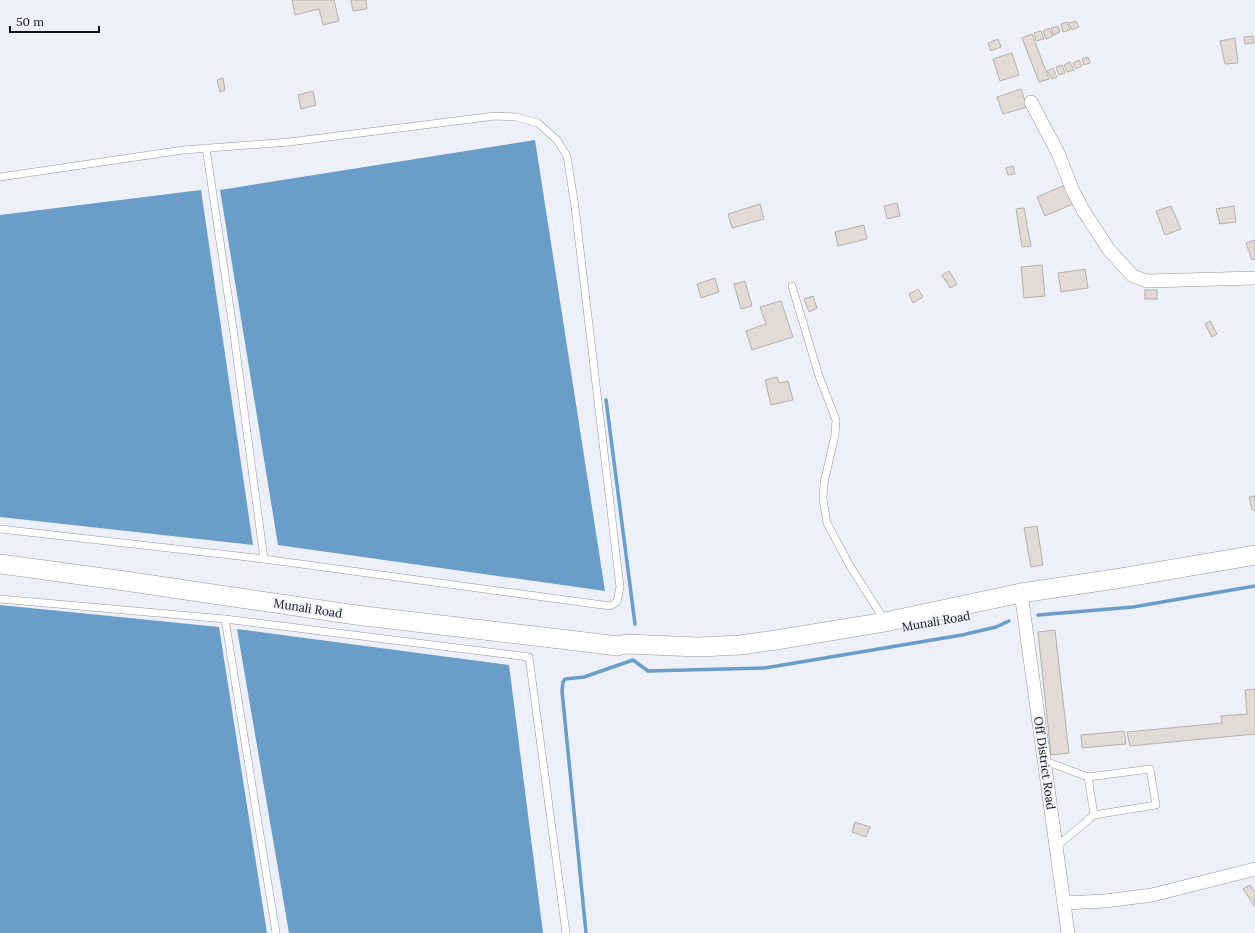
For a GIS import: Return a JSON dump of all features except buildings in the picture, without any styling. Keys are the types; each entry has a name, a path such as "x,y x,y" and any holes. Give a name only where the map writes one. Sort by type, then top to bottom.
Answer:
{"main road":[{"name":"Munali Road","path":"617,646 628,653 698,655 741,654 1023,600 1115,579 1255,555"},
{"name":"Munali Road","path":"0,564 356,615 617,646 627,644 698,647 741,645 1023,600 1255,567"}],"street":[{"path":"1030,102 1058,153 1073,191 1083,210 1109,250 1133,276 1147,281 1255,278"},
{"name":"Off District Road","path":"1023,600 1068,933"},
{"path":"1064,903 1105,901 1152,895 1255,869"}],"lane":[{"path":"0,177 183,150 290,142 495,116 516,116 538,123 556,140 567,156 574,200 620,588 617,602 610,606 264,559 0,529"},
{"path":"206,148 233,328 264,559"},
{"path":"792,286 819,376 836,420 835,435 824,483 822,499 827,523 850,566 885,622"},
{"path":"0,599 225,619 529,657 566,933"},
{"path":"225,619 276,933"},
{"path":"1045,761 1088,777 1150,770 1156,805 1094,815 1056,848"},
{"path":"1088,777 1094,815"}],"water":[{"path":"535,140 605,591 278,545 220,190"},
{"path":"201,190 253,545 0,517 0,215"},
{"path":"0,605 219,627 267,933 0,933"},
{"path":"237,629 509,665 543,933 289,933"}],"waterway":[{"path":"606,400 635,624"},
{"path":"1038,615 1133,607 1255,586"},
{"path":"586,933 562,691 563,682 565,679 584,677 633,660 648,671 765,668 962,635 996,627 1009,621"}]}
